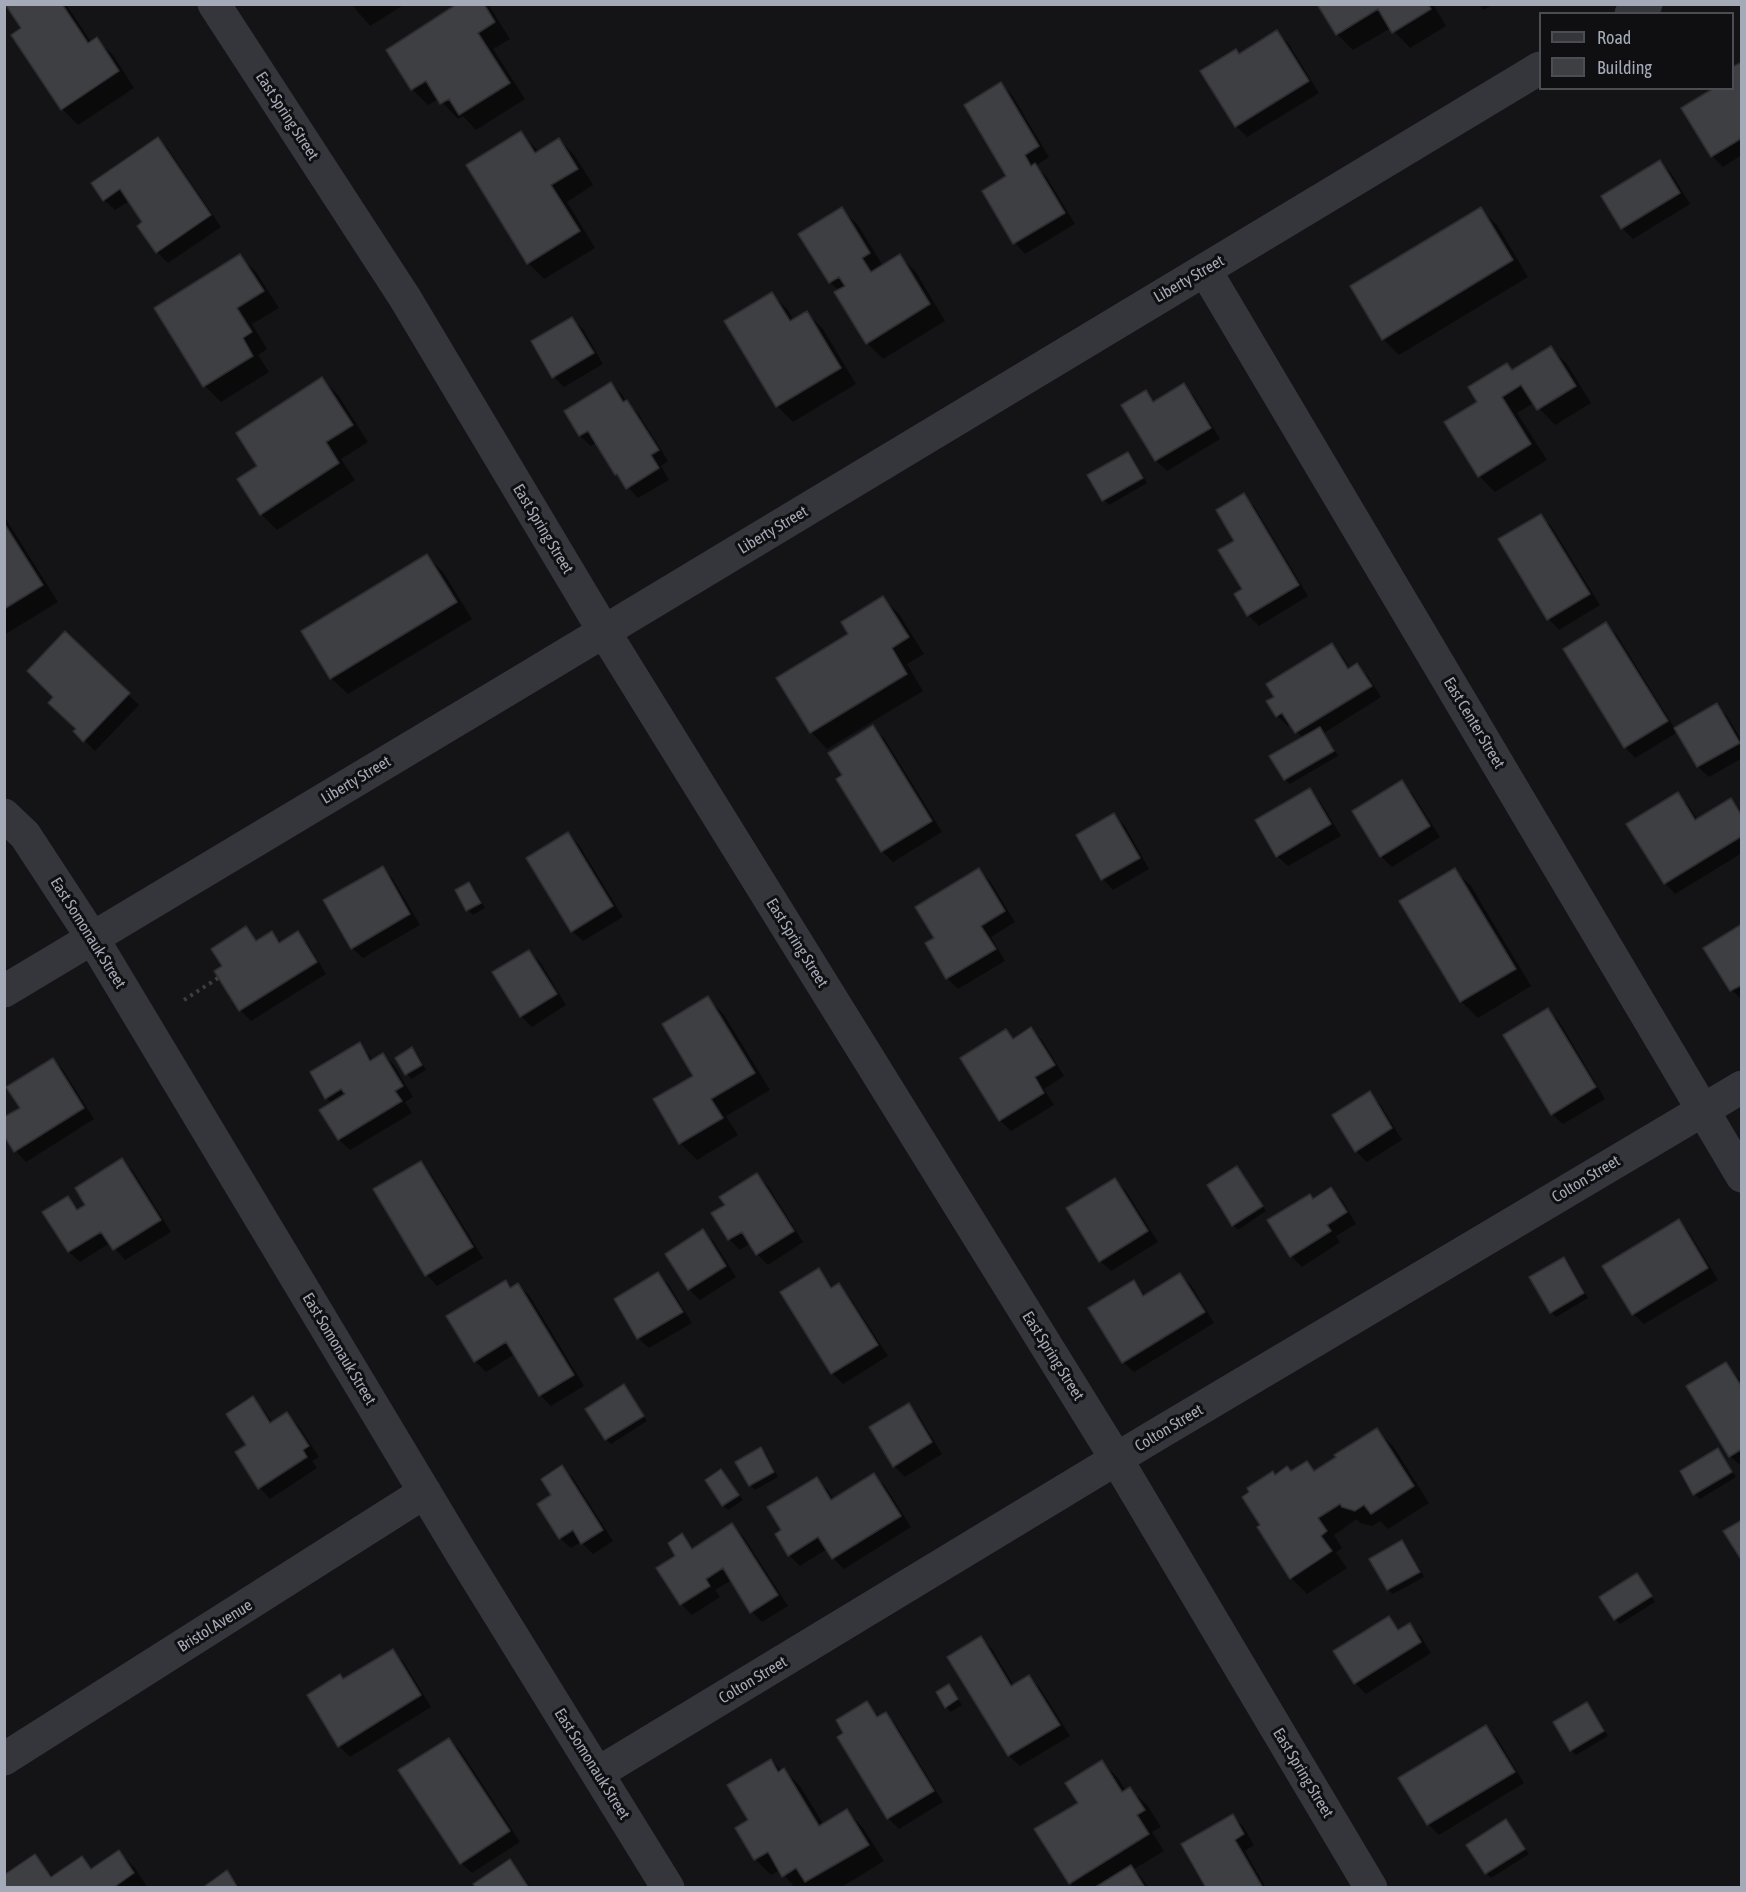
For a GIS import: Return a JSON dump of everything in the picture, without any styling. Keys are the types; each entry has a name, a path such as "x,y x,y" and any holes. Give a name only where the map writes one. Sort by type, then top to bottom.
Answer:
{"street":[{"name":"East Spring Street","path":"214,4 405,298 604,633 1117,1460 1371,1887"},
{"path":"1633,12 1646,4"},
{"name":"Liberty Street","path":"4,991 604,633 1539,69"},
{"name":"East Center Street","path":"1205,270 1742,1176"},
{"name":"East Somonauk Street","path":"4,815 25,835 93,939 425,1492 669,1887"},
{"name":"Colton Street","path":"598,1773 1742,1087"},
{"name":"Bristol Avenue","path":"4,1759 425,1492"}],"path":[{"path":"184,1000 218,978"}],"building":[{"path":"5,4 62,4 88,43 97,37 119,71 61,110 11,35 21,28"},
{"path":"457,4 484,4 495,22 478,33 510,83 459,115 449,99 440,104 426,81 411,90 386,50"},
{"path":"1317,4 1428,4 1431,9 1392,33 1378,9 1336,35"},
{"path":"1277,30 1309,81 1235,127 1200,71 1236,49 1239,54"},
{"path":"1742,62 1742,138 1711,157 1681,108 1711,90 1734,90 1734,66"},
{"path":"1001,82 1039,146 1025,155 1031,166 1035,163 1065,213 1013,244 982,191 1006,176 964,105"},
{"path":"521,131 535,153 559,138 578,169 551,185 580,231 527,264 466,165"},
{"path":"158,137 211,215 156,253 137,226 142,222 120,189 103,201 91,183"},
{"path":"1660,160 1680,193 1621,229 1601,196"},
{"path":"842,207 870,253 862,258 871,272 900,254 930,304 866,344 834,292 845,286 839,277 829,283 798,234"},
{"path":"1481,207 1513,260 1382,340 1350,286"},
{"path":"240,254 264,291 237,308 252,332 243,338 253,356 203,387 154,308"},
{"path":"772,292 790,321 807,311 841,368 776,407 724,321"},
{"path":"572,317 594,353 552,378 531,341"},
{"path":"1551,346 1576,386 1537,410 1521,385 1502,397 1531,444 1478,477 1444,422 1477,402 1468,387 1507,363 1512,370"},
{"path":"322,377 353,425 326,442 339,463 260,515 237,479 257,466 236,433"},
{"path":"611,382 623,402 627,400 659,450 651,455 659,468 626,489 588,431 579,436 564,411"},
{"path":"1184,383 1211,428 1155,461 1121,405 1146,390 1153,402"},
{"path":"1128,452 1143,478 1102,501 1087,475"},
{"path":"1244,493 1299,585 1247,616 1234,594 1242,589 1218,550 1234,541 1216,510"},
{"path":"1541,514 1590,594 1547,620 1498,539"},
{"path":"4,523 43,585 4,609"},
{"path":"427,554 457,602 330,679 301,631"},
{"path":"883,596 909,637 892,648 907,674 810,733 776,678 848,634 841,622"},
{"path":"1606,622 1668,721 1624,748 1563,649"},
{"path":"65,631 130,693 83,742 73,731 76,729 48,703 53,697 27,671"},
{"path":"1332,643 1348,669 1357,663 1372,686 1295,733 1282,713 1276,717 1266,701 1274,697 1266,684"},
{"path":"1717,703 1740,743 1697,767 1674,728"},
{"path":"873,725 932,821 881,852 836,779 842,775 828,753"},
{"path":"1320,727 1334,751 1284,780 1269,756"},
{"path":"1402,780 1430,826 1380,857 1352,811"},
{"path":"1310,788 1331,824 1276,857 1255,820"},
{"path":"1678,792 1695,820 1731,798 1742,816 1742,836 1664,884 1626,824"},
{"path":"1114,813 1140,858 1101,880 1076,835"},
{"path":"568,832 613,906 571,932 526,858"},
{"path":"383,866 410,914 351,949 323,900"},
{"path":"979,868 1005,911 981,926 996,949 946,979 925,943 934,938 915,907"},
{"path":"1455,868 1516,969 1460,1002 1399,901"},
{"path":"469,882 481,903 466,911 455,890"},
{"path":"1742,924 1742,985 1730,991 1703,948"},
{"path":"246,926 256,941 272,931 279,943 298,931 317,962 239,1011 214,971 222,966 211,949"},
{"path":"529,950 557,994 520,1017 492,972"},
{"path":"708,996 755,1073 711,1099 723,1118 679,1144 653,1099 693,1076 662,1024"},
{"path":"1548,1008 1596,1087 1551,1115 1503,1035"},
{"path":"1031,1027 1055,1065 1035,1077 1044,1093 999,1121 960,1058 1006,1029 1013,1039"},
{"path":"360,1042 370,1061 383,1053 403,1086 395,1091 402,1101 338,1140 319,1110 345,1094 341,1089 325,1099 310,1072"},
{"path":"412,1047 422,1065 405,1075 395,1058"},
{"path":"53,1058 84,1108 14,1152 4,1136 4,1117 20,1108 6,1087"},
{"path":"1370,1091 1392,1128 1355,1152 1332,1115"},
{"path":"122,1158 161,1220 113,1250 101,1232 68,1252 42,1212 68,1196 77,1210 85,1205 75,1188"},
{"path":"421,1161 473,1247 425,1276 373,1189"},
{"path":"1237,1166 1263,1206 1232,1226 1207,1185"},
{"path":"757,1173 794,1231 756,1255 742,1232 728,1240 711,1213 725,1205 719,1197"},
{"path":"1115,1178 1148,1231 1099,1262 1066,1208"},
{"path":"1331,1187 1347,1212 1327,1225 1331,1231 1290,1257 1267,1220 1310,1194 1313,1199"},
{"path":"1679,1219 1708,1268 1632,1315 1602,1266"},
{"path":"703,1229 726,1266 688,1290 665,1254"},
{"path":"1564,1257 1584,1293 1550,1313 1529,1277"},
{"path":"819,1268 831,1288 839,1283 878,1345 831,1374 780,1292"},
{"path":"658,1272 683,1312 637,1339 614,1299"},
{"path":"1180,1273 1205,1312 1122,1363 1088,1308 1134,1280 1143,1296"},
{"path":"506,1280 510,1288 518,1283 574,1375 539,1396 506,1342 474,1362 446,1316"},
{"path":"1726,1362 1742,1387 1742,1449 1729,1457 1686,1386"},
{"path":"624,1384 644,1416 605,1440 585,1409"},
{"path":"253,1396 270,1423 287,1412 309,1446 303,1450 307,1457 258,1489 235,1452 246,1445 226,1414"},
{"path":"909,1403 932,1442 893,1467 869,1427"},
{"path":"1377,1428 1414,1486 1371,1514 1364,1505 1355,1511 1342,1507 1340,1504 1318,1518 1327,1531 1321,1536 1332,1551 1290,1579 1257,1527 1260,1525 1242,1497 1249,1492 1247,1488 1273,1471 1275,1475 1287,1466 1291,1471 1307,1461 1314,1471 1336,1457 1334,1455"},
{"path":"761,1447 774,1472 749,1486 735,1462"},
{"path":"1718,1448 1732,1472 1693,1495 1680,1471"},
{"path":"562,1465 603,1530 581,1544 573,1530 559,1539 537,1504 551,1495 541,1479"},
{"path":"721,1469 739,1495 722,1506 705,1480"},
{"path":"874,1473 901,1516 832,1559 818,1537 788,1556 775,1534 781,1530 767,1507 817,1477 831,1500"},
{"path":"1742,1520 1742,1561 1723,1531"},
{"path":"732,1523 778,1595 750,1613 723,1568 706,1579 710,1586 680,1605 656,1568 675,1556 668,1543 682,1533 692,1549"},
{"path":"1402,1540 1420,1572 1387,1590 1369,1559"},
{"path":"1637,1573 1652,1596 1614,1620 1599,1597"},
{"path":"1389,1616 1398,1630 1410,1623 1421,1642 1354,1684 1333,1651"},
{"path":"981,1636 1011,1686 1029,1675 1060,1725 1008,1756 947,1657"},
{"path":"393,1649 421,1695 338,1747 307,1695 340,1674 343,1679"},
{"path":"949,1684 958,1699 945,1708 936,1692"},
{"path":"867,1701 877,1717 886,1712 934,1791 887,1819 837,1737 843,1733 836,1720"},
{"path":"1587,1702 1604,1731 1570,1751 1553,1722"},
{"path":"1486,1725 1515,1772 1427,1825 1398,1778"},
{"path":"449,1738 510,1831 460,1864 398,1770"},
{"path":"771,1759 778,1772 784,1768 819,1826 847,1809 869,1845 805,1882 796,1868 782,1877 768,1852 754,1860 735,1828 748,1820 727,1785"},
{"path":"1102,1760 1122,1792 1130,1787 1145,1810 1137,1815 1149,1834 1069,1884 1034,1829 1078,1803 1065,1783"},
{"path":"1233,1814 1244,1834 1235,1840 1263,1888 1206,1888 1181,1844"},
{"path":"1506,1819 1525,1849 1485,1874 1466,1845"},
{"path":"119,1850 134,1873 113,1888 4,1888 4,1875 35,1854 51,1877 82,1856 91,1869"},
{"path":"510,1859 529,1888 476,1888 473,1884"},
{"path":"1131,1865 1144,1886 1094,1888"},
{"path":"227,1870 238,1888 202,1888"}]}
